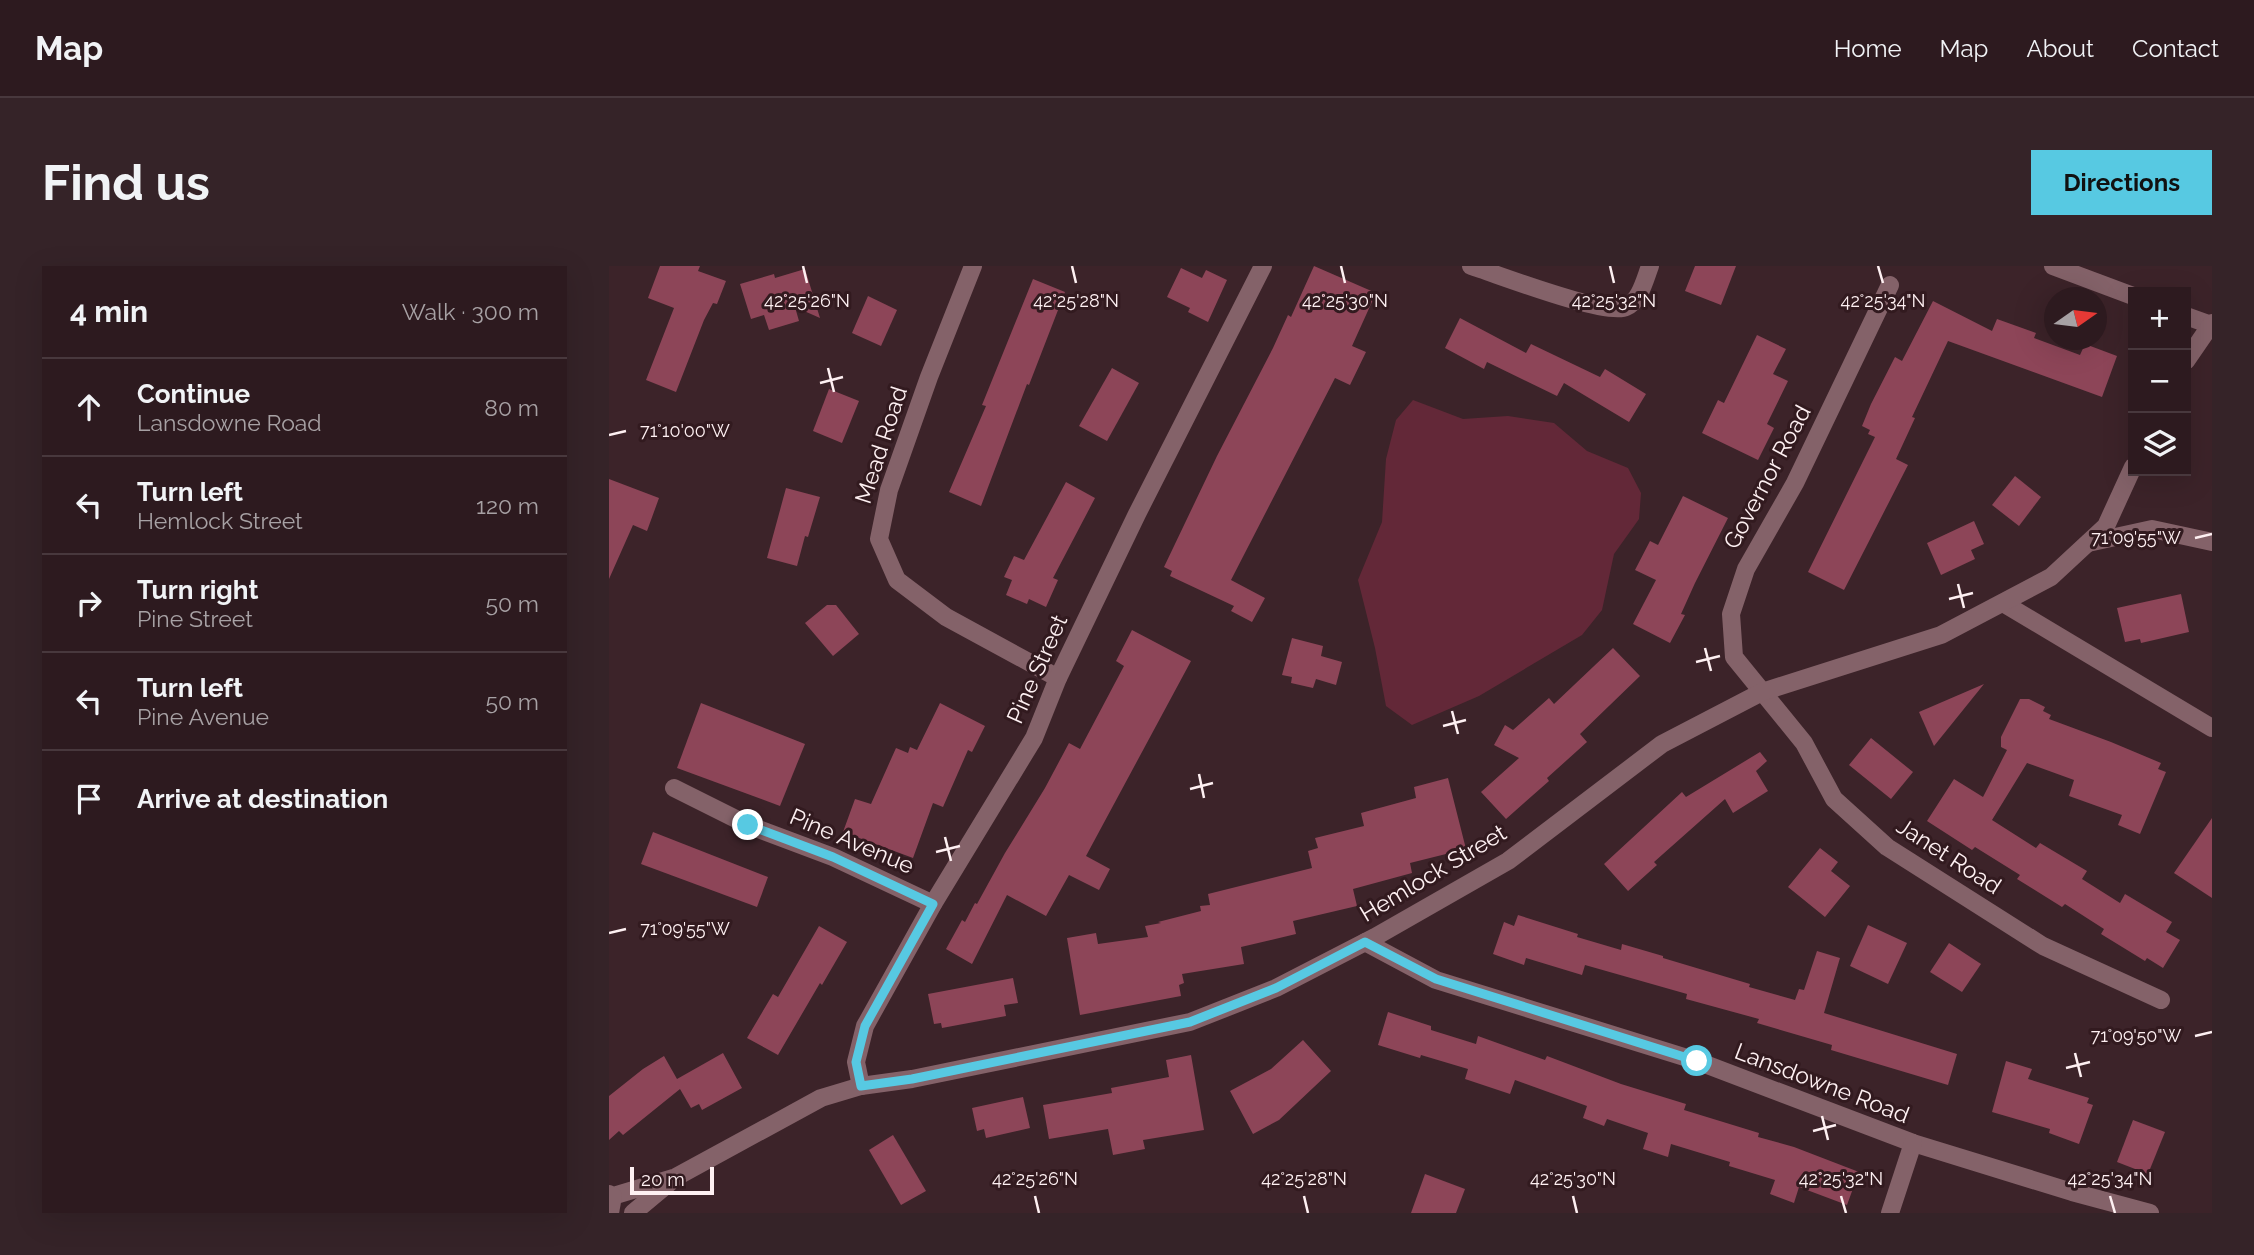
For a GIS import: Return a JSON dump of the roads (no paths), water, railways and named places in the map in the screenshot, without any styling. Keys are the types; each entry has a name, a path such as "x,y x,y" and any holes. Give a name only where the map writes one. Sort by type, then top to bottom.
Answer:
{"street":[{"name":"Mead Road","path":"973,266 929,377 889,490 879,539 897,580 946,617 1058,678"},
{"name":"Pine Street","path":"861,1086 856,1062 865,1026 933,904 1034,738 1058,678 1137,514 1262,266"},
{"path":"1471,266 1603,308 1620,309 1627,307 1637,295 1650,266"},
{"path":"2053,266 2128,294"},
{"name":"Governor Road","path":"1762,692 1734,657 1731,614 1746,569 1795,483 1890,285"},
{"path":"2191,318 2211,324 2191,354"},
{"name":"Hemlock Street","path":"611,1201 675,1177 821,1098 861,1086 912,1079 1190,1022 1276,988 1365,942 1508,861 1662,744 1762,692 1941,635 2051,577 2106,526 2129,476"},
{"path":"2088,543 2152,529 2212,542"},
{"path":"2003,603 2212,728"},
{"name":"Janet Road","path":"1762,692 1804,743 1834,799 1887,847 2043,946 2161,1000"},
{"name":"Pine Avenue","path":"674,788 748,825 833,857 933,904"},
{"name":"Lansdowne Road","path":"1365,942 1436,979 1697,1061 1913,1143 2150,1213"},
{"path":"1890,1213 1913,1143"},
{"name":"Hemlock Street","path":"633,1213 675,1177"}]}
